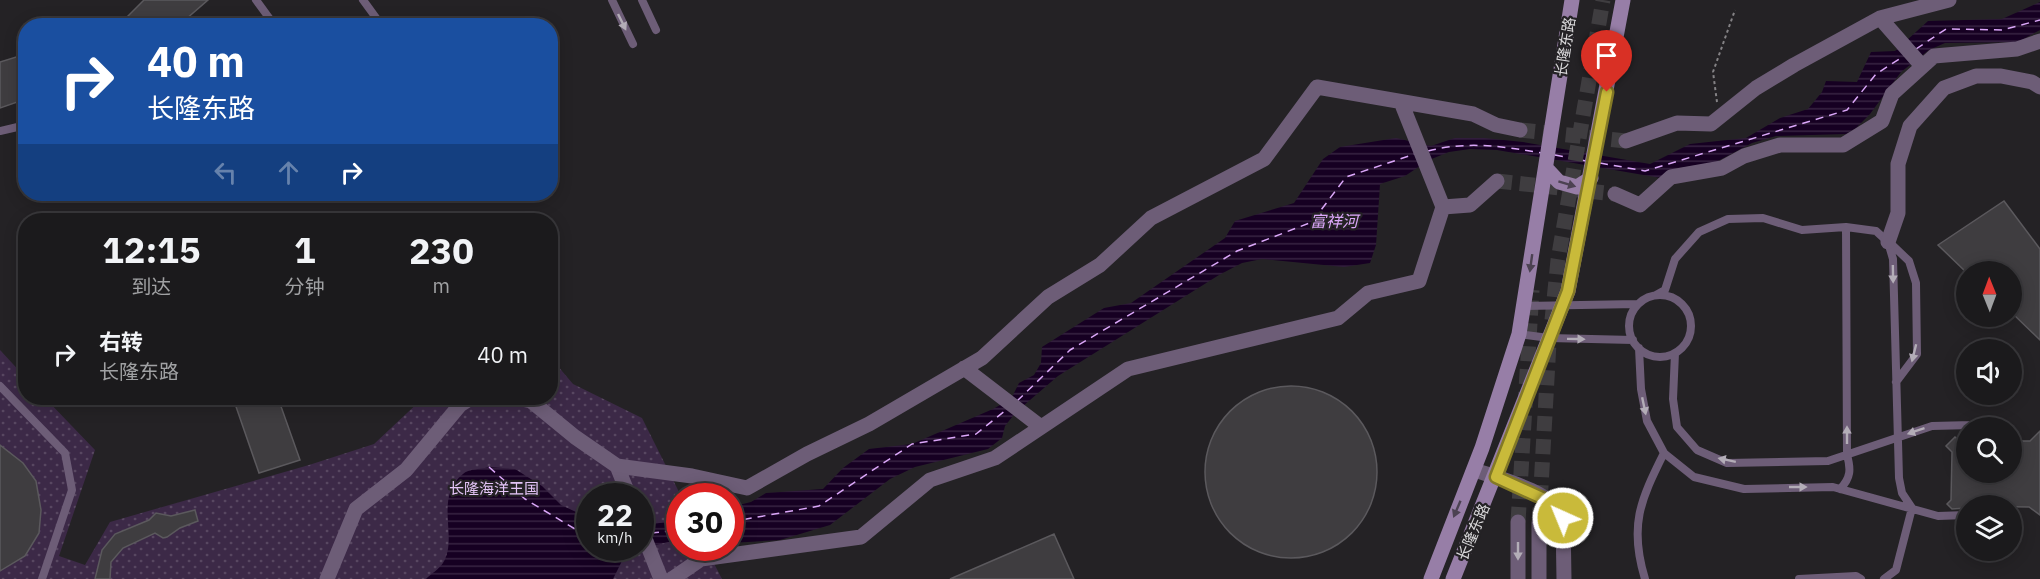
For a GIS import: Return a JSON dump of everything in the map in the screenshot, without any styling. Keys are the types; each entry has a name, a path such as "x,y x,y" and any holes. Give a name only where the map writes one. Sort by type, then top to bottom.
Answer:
{"main road":[{"name":"长隆东路","path":"1431,579 1474,470 1519,334 1572,0"},
{"name":"长隆东路","path":"1453,579 1563,306 1591,178 1623,0"},
{"path":"1546,168 1559,182 1576,187 1591,178"}],"street":[{"path":"1626,141 1677,123 1711,124 1756,88 1794,64 1880,18 1948,0"},
{"path":"1880,18 1922,66"},
{"path":"1615,194 1640,205 1671,177 1722,168 1743,156 1780,145 1843,145 1882,121 1892,94 1934,56 2017,49 2040,41"},
{"path":"1888,242 1898,213 1898,164 1910,126 1944,87 1976,76 2001,76 2032,82 2040,87"},
{"path":"536,405 575,437 617,466 692,476 747,488 807,454 869,424 982,358 1048,297 1100,265 1151,218 1264,159 1317,87 1473,114 1496,125 1520,130"},
{"path":"672,579 701,559 861,537 930,480 995,458 1128,369 1338,318 1368,293 1419,281 1443,207 1401,102"},
{"path":"1443,207 1470,205 1497,181"},
{"path":"964,368 1041,427"},
{"path":"327,579 356,509 406,470 460,405"},
{"path":"617,466 624,483"},
{"path":"1474,470 1543,497 1560,510 1563,518 1564,579"},
{"path":"1518,522 1518,579"},
{"path":"1539,523 1539,579"},
{"path":"654,561 661,579"}],"lane":[{"path":"256,0 269,18"},
{"path":"363,0 376,18"},
{"path":"612,0 633,44"},
{"path":"642,0 656,30"},
{"path":"0,131 18,127"},
{"path":"1525,306 1637,304 1665,290 1675,259 1699,232 1728,219 1763,218 1802,230 1846,228 1876,231 1909,261 1916,283 1917,354 1896,382"},
{"path":"1840,489 1848,481 1851,467 1847,455 1846,228"},
{"path":"1884,579 1896,570 1912,508 1902,493 1897,437 1893,259 1888,242"},
{"path":"1656,295 1676,300 1689,316 1689,337 1675,353 1673,399 1677,427 1697,450 1727,462 1828,461 1932,426 1956,426"},
{"path":"1637,304 1629,322 1633,340 1639,348 1656,356 1675,353"},
{"path":"1519,334 1549,338 1633,340"},
{"path":"1639,348 1641,389 1647,421 1664,453 1694,477 1744,489 1802,487 1840,489 1938,516 1956,515"},
{"path":"0,386 18,405"},
{"path":"18,405 65,453 72,490 42,579"},
{"path":"1645,579 1636,549 1638,519 1648,484 1664,453"},
{"path":"1799,579 1856,576 1861,579"}],"path":[{"path":"1725,113 1717,103 1713,72 1735,10"}],"green space":[{"name":"长隆海洋王国","path":"0,350 18,369 18,405 52,405 95,450 59,556 85,565 110,522 374,444 416,405 558,405 558,366 573,384 642,418 674,483 666,483 666,561 713,561 722,579 0,579"}],"water":[{"name":"富祥河","path":"2040,2 2040,30 2018,42 1945,43 1929,50 1901,72 1870,114 1846,134 1776,136 1752,143 1716,162 1674,169 1661,178 1497,150 1470,149 1449,152 1429,160 1405,176 1380,184 1376,245 1370,263 1344,267 1262,259 1242,263 1219,275 1058,376 1016,412 1005,426 1002,438 988,449 915,467 890,479 830,525 780,540 744,542 744,504 766,493 823,489 843,468 869,449 912,444 1011,399 1019,383 1034,375 1041,363 1042,347 1104,308 1131,303 1225,238 1235,221 1294,203 1323,159 1340,147 1396,138 1431,146 1455,138 1484,138 1523,142 1650,164 1690,144 1746,138 1780,118 1808,109 1822,92 1826,81 1857,82 1871,52 1895,51 1928,21 2002,19"},
{"path":"489,467 515,469 542,486 561,505 576,512 576,561 622,561 613,579 426,579 443,563 447,553 449,495 454,484 463,474"},
{"path":"666,522 666,543 654,546 654,524"}],"building":[{"path":"144,0 208,0 187,18 126,18"},
{"path":"18,56 18,102 0,108 0,62"},
{"path":"2004,201 2040,249 2040,340 2022,323 2022,261 1956,262 1938,245"},
{"path":"1291,386 1324,393 1352,411 1370,439 1377,472 1370,505 1352,533 1324,551 1291,558 1258,551 1230,533 1212,505 1205,472 1212,439 1230,411 1258,393"},
{"path":"235,405 280,405 300,460 259,473"},
{"path":"2040,431 2040,515 2029,507 2022,507 2022,495 1956,495 1956,509 1952,509 1947,504 1951,500 1952,452 1946,446 1955,437 1956,483 2022,483 2022,441 2030,441"},
{"path":"0,445 23,463 36,481 41,510 39,533 25,556 0,571"},
{"path":"195,510 198,521 180,528 167,537 163,538 155,533 123,548 111,562 110,579 95,579 102,550 115,534 149,520 156,513 171,516"},
{"path":"1054,534 1074,579 950,579"}],"ferry route":[{"path":"1916,49 1946,29 2002,30 2040,20"},
{"path":"1600,163 1645,171 1847,110 1876,74 1904,56"},
{"path":"1428,151 1471,145 1542,153"},
{"path":"1017,401 1070,350 1237,251 1312,222 1346,177 1415,154"},
{"path":"1555,155 1586,161"},
{"path":"744,519 819,506 912,444 976,434 1006,410"},
{"path":"489,467 525,499 576,530"},
{"path":"654,533 666,531"}],"tunnel":[{"path":"1552,320 1558,260 1603,0"},
{"path":"1520,130 1626,141"},
{"path":"1497,181 1615,194"},
{"path":"1518,522 1532,290"},
{"path":"1539,523 1549,343"}],"route":[{"path":"1563,518 1560,510 1553,503 1496,477 1568,291 1607,92"}]}
